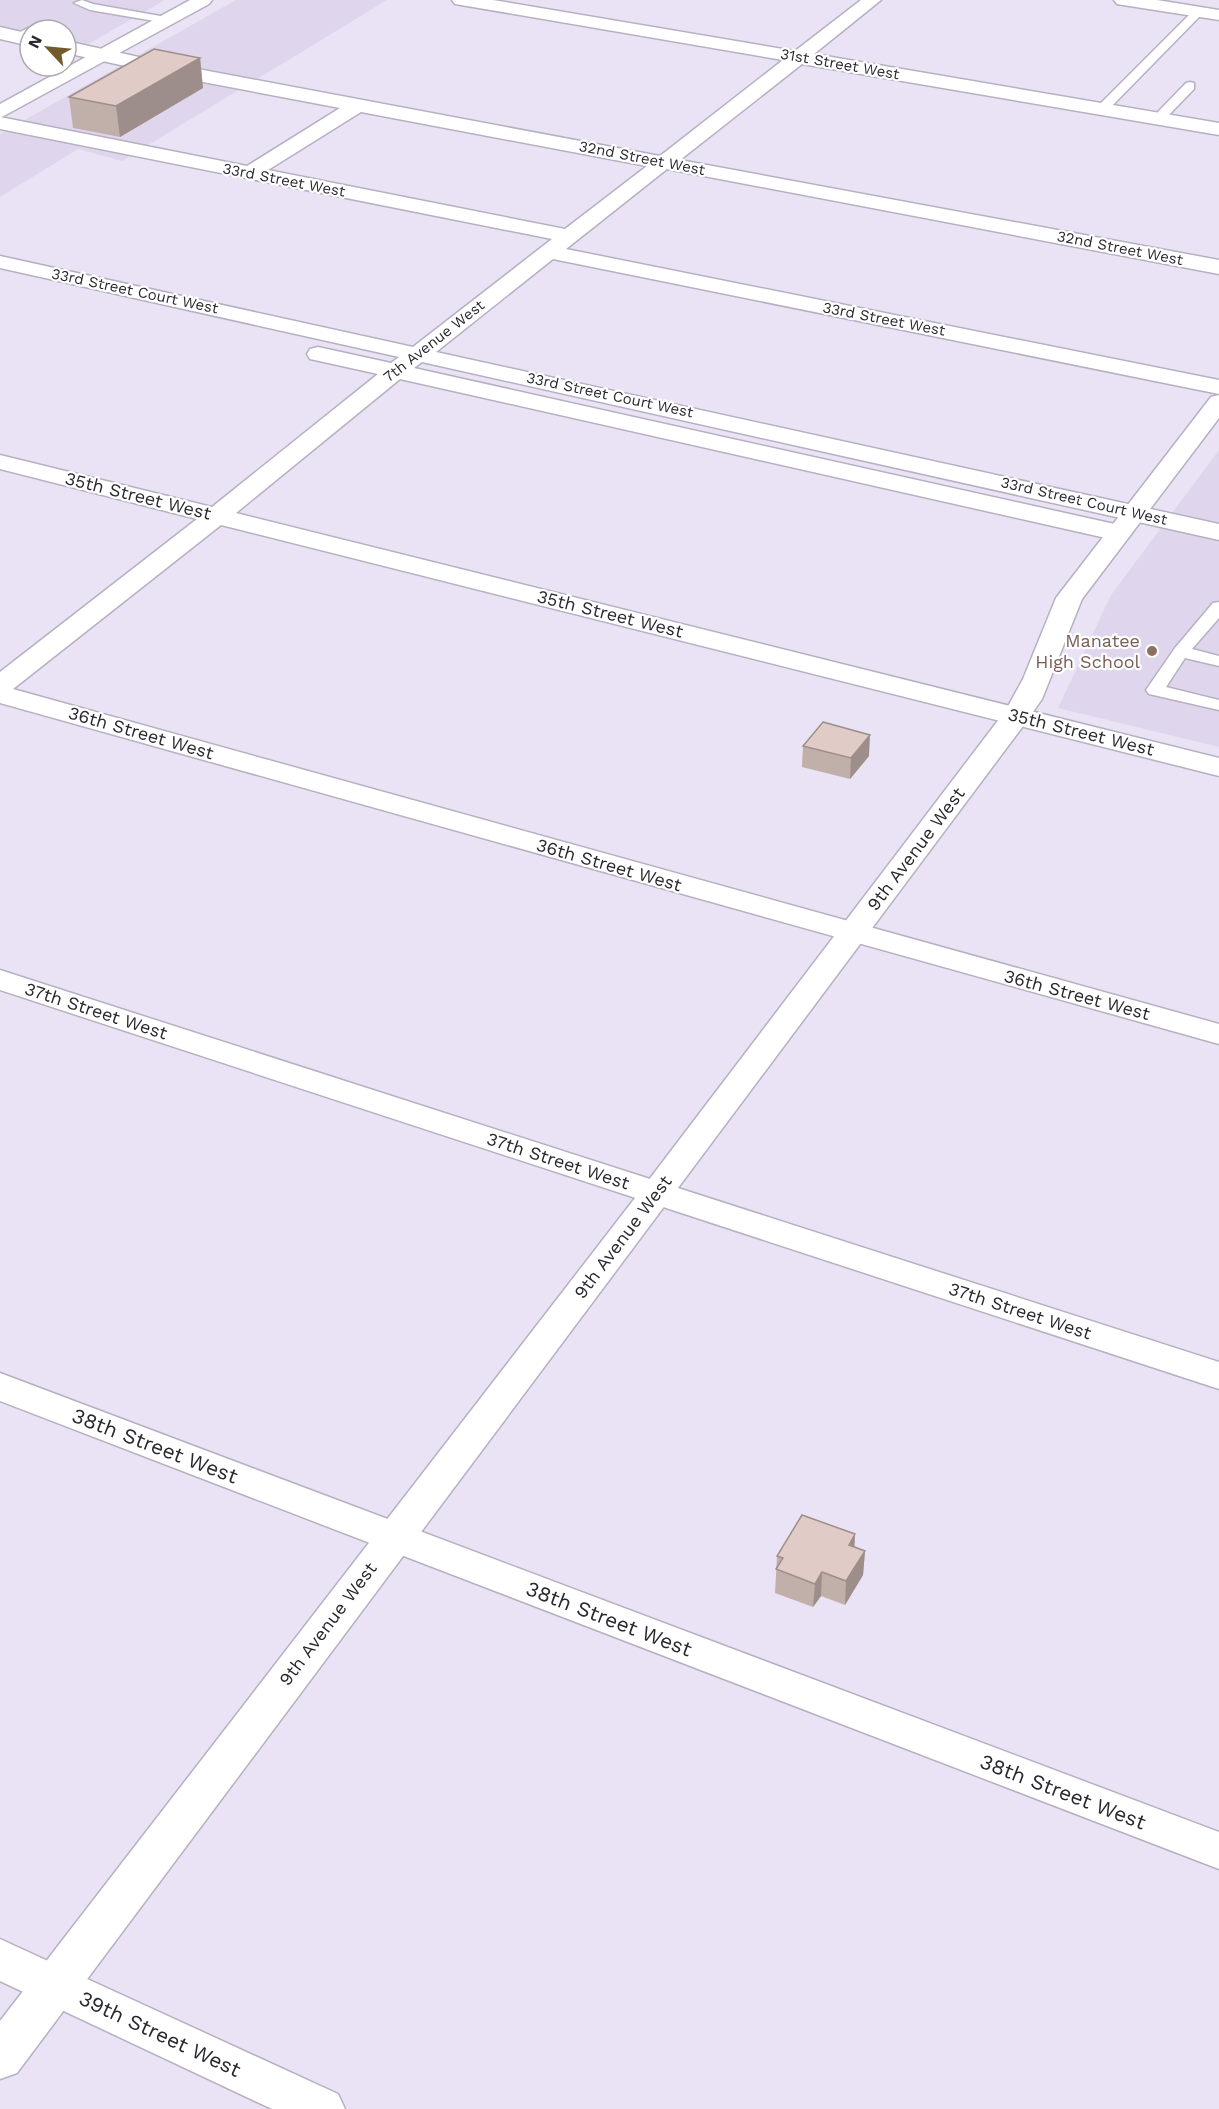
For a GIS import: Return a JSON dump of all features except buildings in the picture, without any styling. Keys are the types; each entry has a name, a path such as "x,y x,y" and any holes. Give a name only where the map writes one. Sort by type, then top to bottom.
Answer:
{"street":[{"path":"0,112 203,0"},
{"name":"31st Street West","path":"461,0 1219,129"},
{"name":"7th Avenue West","path":"0,686 217,516 395,372 872,0"},
{"path":"1123,0 1195,7 1219,15"},
{"name":"32nd Street West","path":"78,50 389,111 1219,267"},
{"path":"250,173 358,105"},
{"path":"369,123 389,111"},
{"name":"33rd Street West","path":"0,123 568,236"},
{"path":"282,180 302,167"},
{"name":"33rd Street West","path":"549,252 1219,387"},
{"name":"33rd Street Court West","path":"0,262 420,353 1127,522"},
{"name":"33rd Street Court West","path":"0,284 395,372 1127,522 1219,532"},
{"name":"9th Avenue West","path":"0,2058 1016,716 1028,699 1037,679 1069,598 1219,402"},
{"name":"35th Street West","path":"0,462 1219,767"},
{"name":"36th Street West","path":"0,693 1219,1034"},
{"name":"37th Street West","path":"0,980 1219,1376"},
{"name":"38th Street West","path":"0,1386 1219,1851"},
{"name":"39th Street West","path":"0,1959 321,2109"}],"lane":[{"path":"80,3 90,7 166,20"},
{"path":"1102,109 1195,7"},
{"path":"1159,118 1190,86"},
{"path":"1219,607 1181,652 1155,690 1219,705"},
{"path":"1181,652 1219,661"}],"shaded area":[{"path":"0,0 165,0 85,46 78,45 78,18 18,18 18,33 0,29"},
{"path":"236,0 387,0 254,81 135,57"},
{"path":"123,64 242,88 145,147 21,122"},
{"path":"8,130 132,155 122,161 78,149 0,197 0,134"},
{"name":"Manatee High School","path":"1219,450 1219,747 1058,708 1111,595"}],"place":[{"name":"Manatee High School","path":"1152,651"}]}
